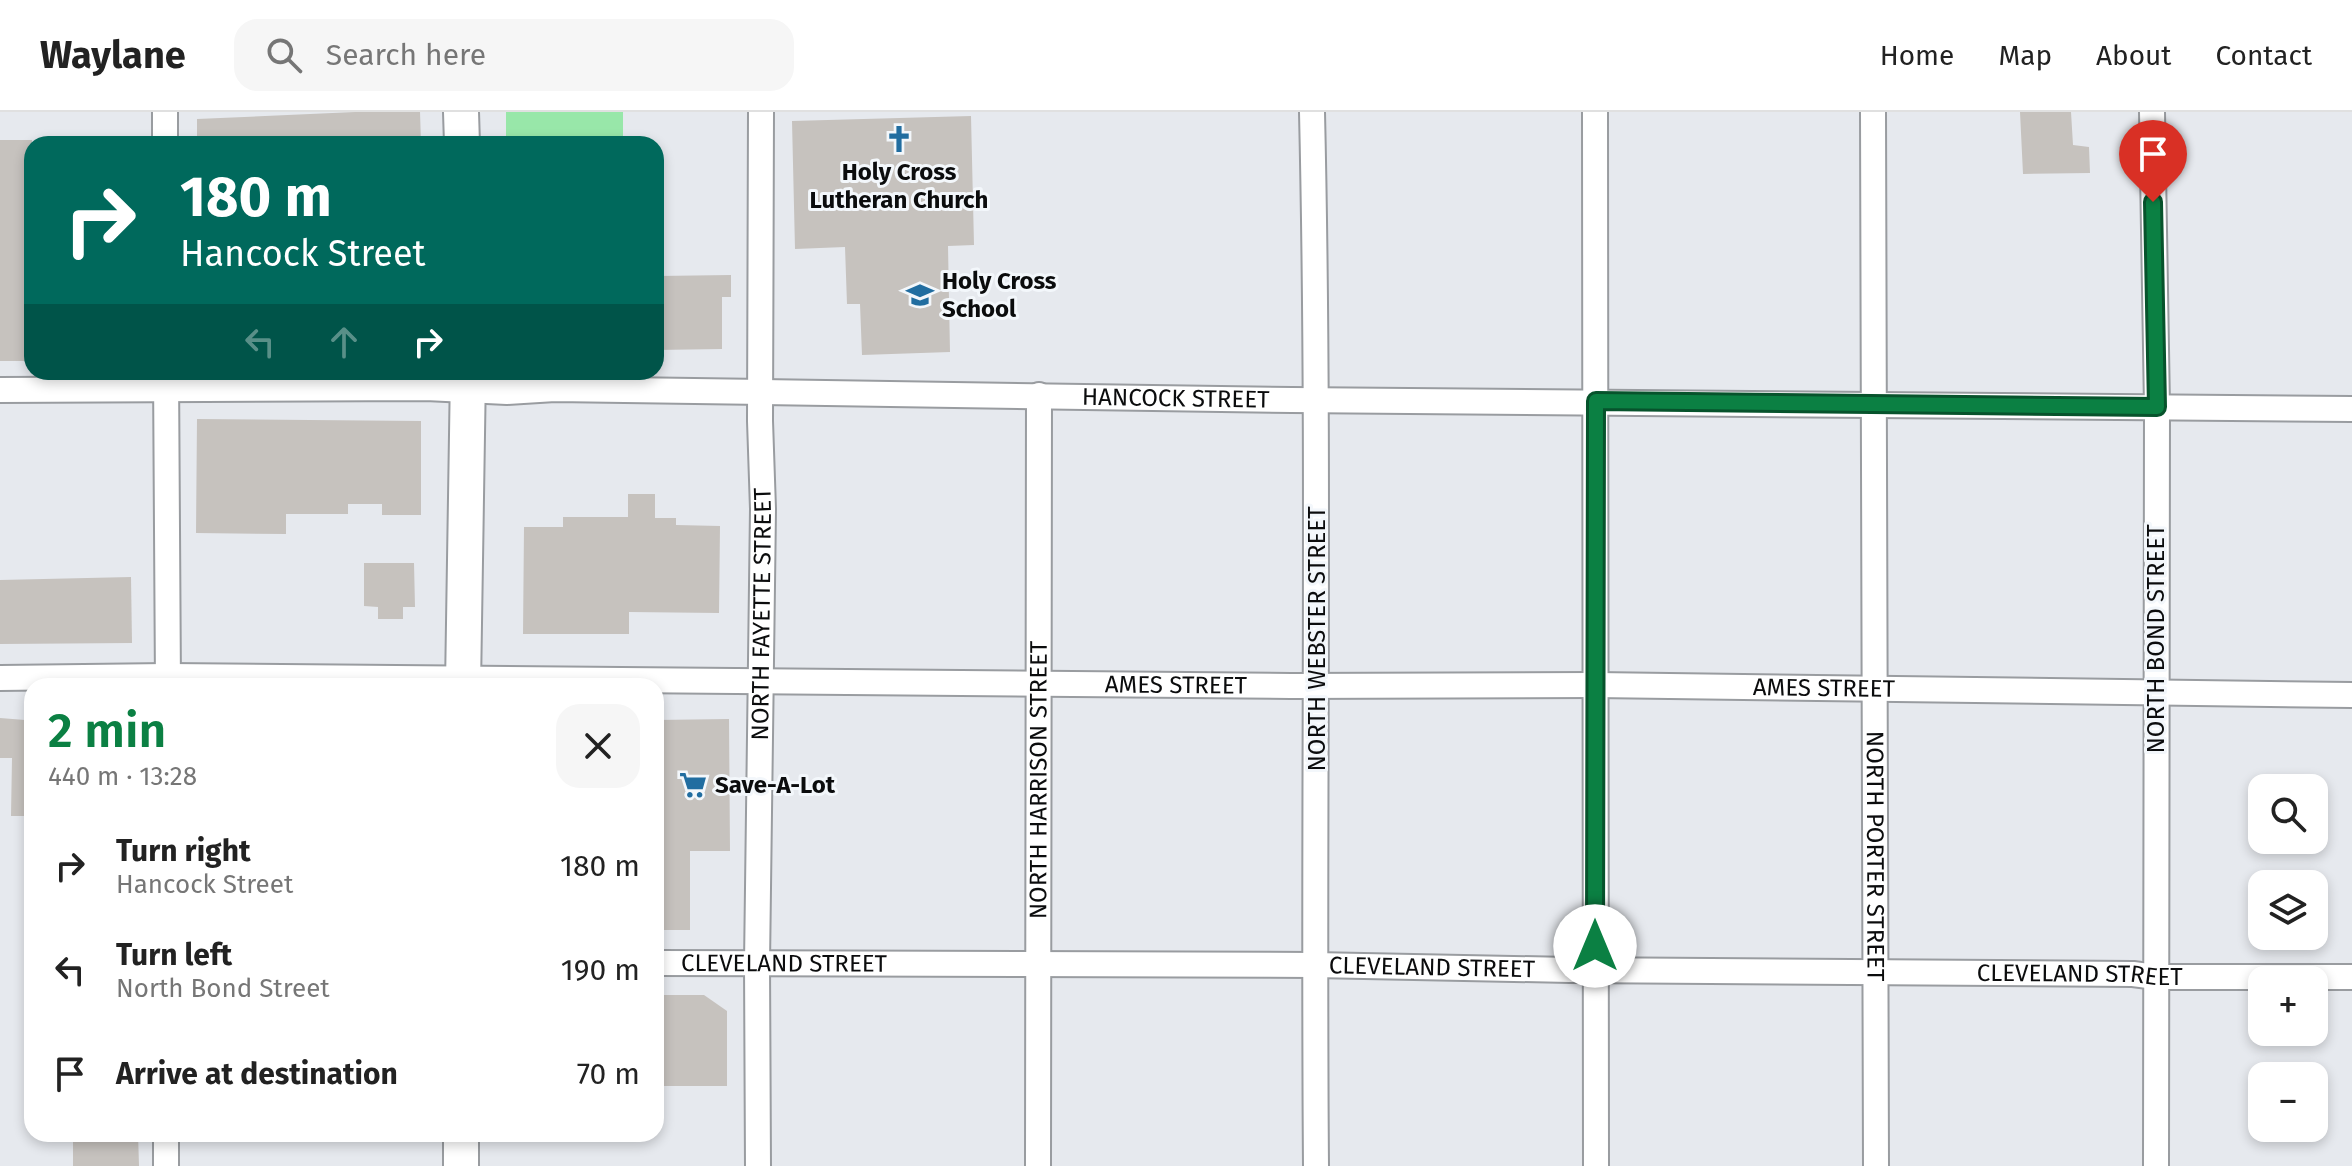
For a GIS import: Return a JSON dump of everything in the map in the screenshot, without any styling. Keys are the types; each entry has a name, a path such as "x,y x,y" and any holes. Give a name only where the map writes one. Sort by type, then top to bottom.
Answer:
{"main road":[{"path":"461,112 462,136"},
{"path":"463,678 469,382"},
{"path":"461,1142 461,1166"}],"street":[{"path":"165,112 165,136"},
{"name":"NORTH FAYETTE STREET","path":"758,1166 761,112"},
{"name":"NORTH WEBSTER STREET","path":"1312,112 1317,400 1316,1166"},
{"path":"1595,112 1596,1166"},
{"name":"NORTH PORTER STREET","path":"1873,112 1876,1166"},
{"name":"NORTH BOND STREET","path":"2152,112 2157,407 2156,1166"},
{"path":"166,380 168,678"},
{"name":"HANCOCK STREET","path":"0,390 166,380 426,388 469,382 555,389 761,394 2352,409"},
{"name":"NORTH HARRISON STREET","path":"1038,1166 1039,395"},
{"name":"AMES STREET","path":"0,678 24,678"},
{"name":"AMES STREET","path":"664,681 1596,685 2352,695"},
{"name":"CLEVELAND STREET","path":"664,963 1314,965 2352,977"},
{"path":"166,1142 166,1166"}],"green space":[{"path":"506,112 623,112 623,136 506,136"}],"building":[{"path":"420,112 421,136 197,136 197,119"},
{"path":"2020,112 2071,112 2073,145 2089,147 2090,173 2023,174"},
{"path":"971,116 974,245 948,246 950,352 862,355 860,304 847,304 845,247 795,249 792,121"},
{"path":"0,140 24,140 24,361 0,361"},
{"path":"731,275 731,297 722,297 722,349 664,350 664,276"},
{"path":"197,419 421,421 421,515 382,515 382,504 348,504 348,514 286,514 286,534 196,533"},
{"path":"628,494 655,494 655,518 676,518 676,525 720,526 719,613 629,612 629,634 523,634 524,527 563,527 563,517 628,517"},
{"path":"364,563 414,563 415,607 403,607 403,619 378,619 378,607 364,606"},
{"path":"131,577 132,643 0,644 0,580"},
{"path":"0,718 24,720 24,816 11,816 12,758 0,758"},
{"name":"Save-A-Lot","path":"729,719 730,851 690,851 690,930 664,930 664,720"},
{"path":"664,995 704,995 727,1011 727,1086 664,1086"},
{"path":"73,1142 138,1142 139,1166 73,1166"}],"place":[{"name":"Holy Cross Lutheran Church","path":"899,139"},
{"name":"Holy Cross School","path":"920,295"},
{"name":"Save-A-Lot","path":"693,785"}],"route":[{"path":"1595,946 1596,401 2157,407 2153,202"}]}
